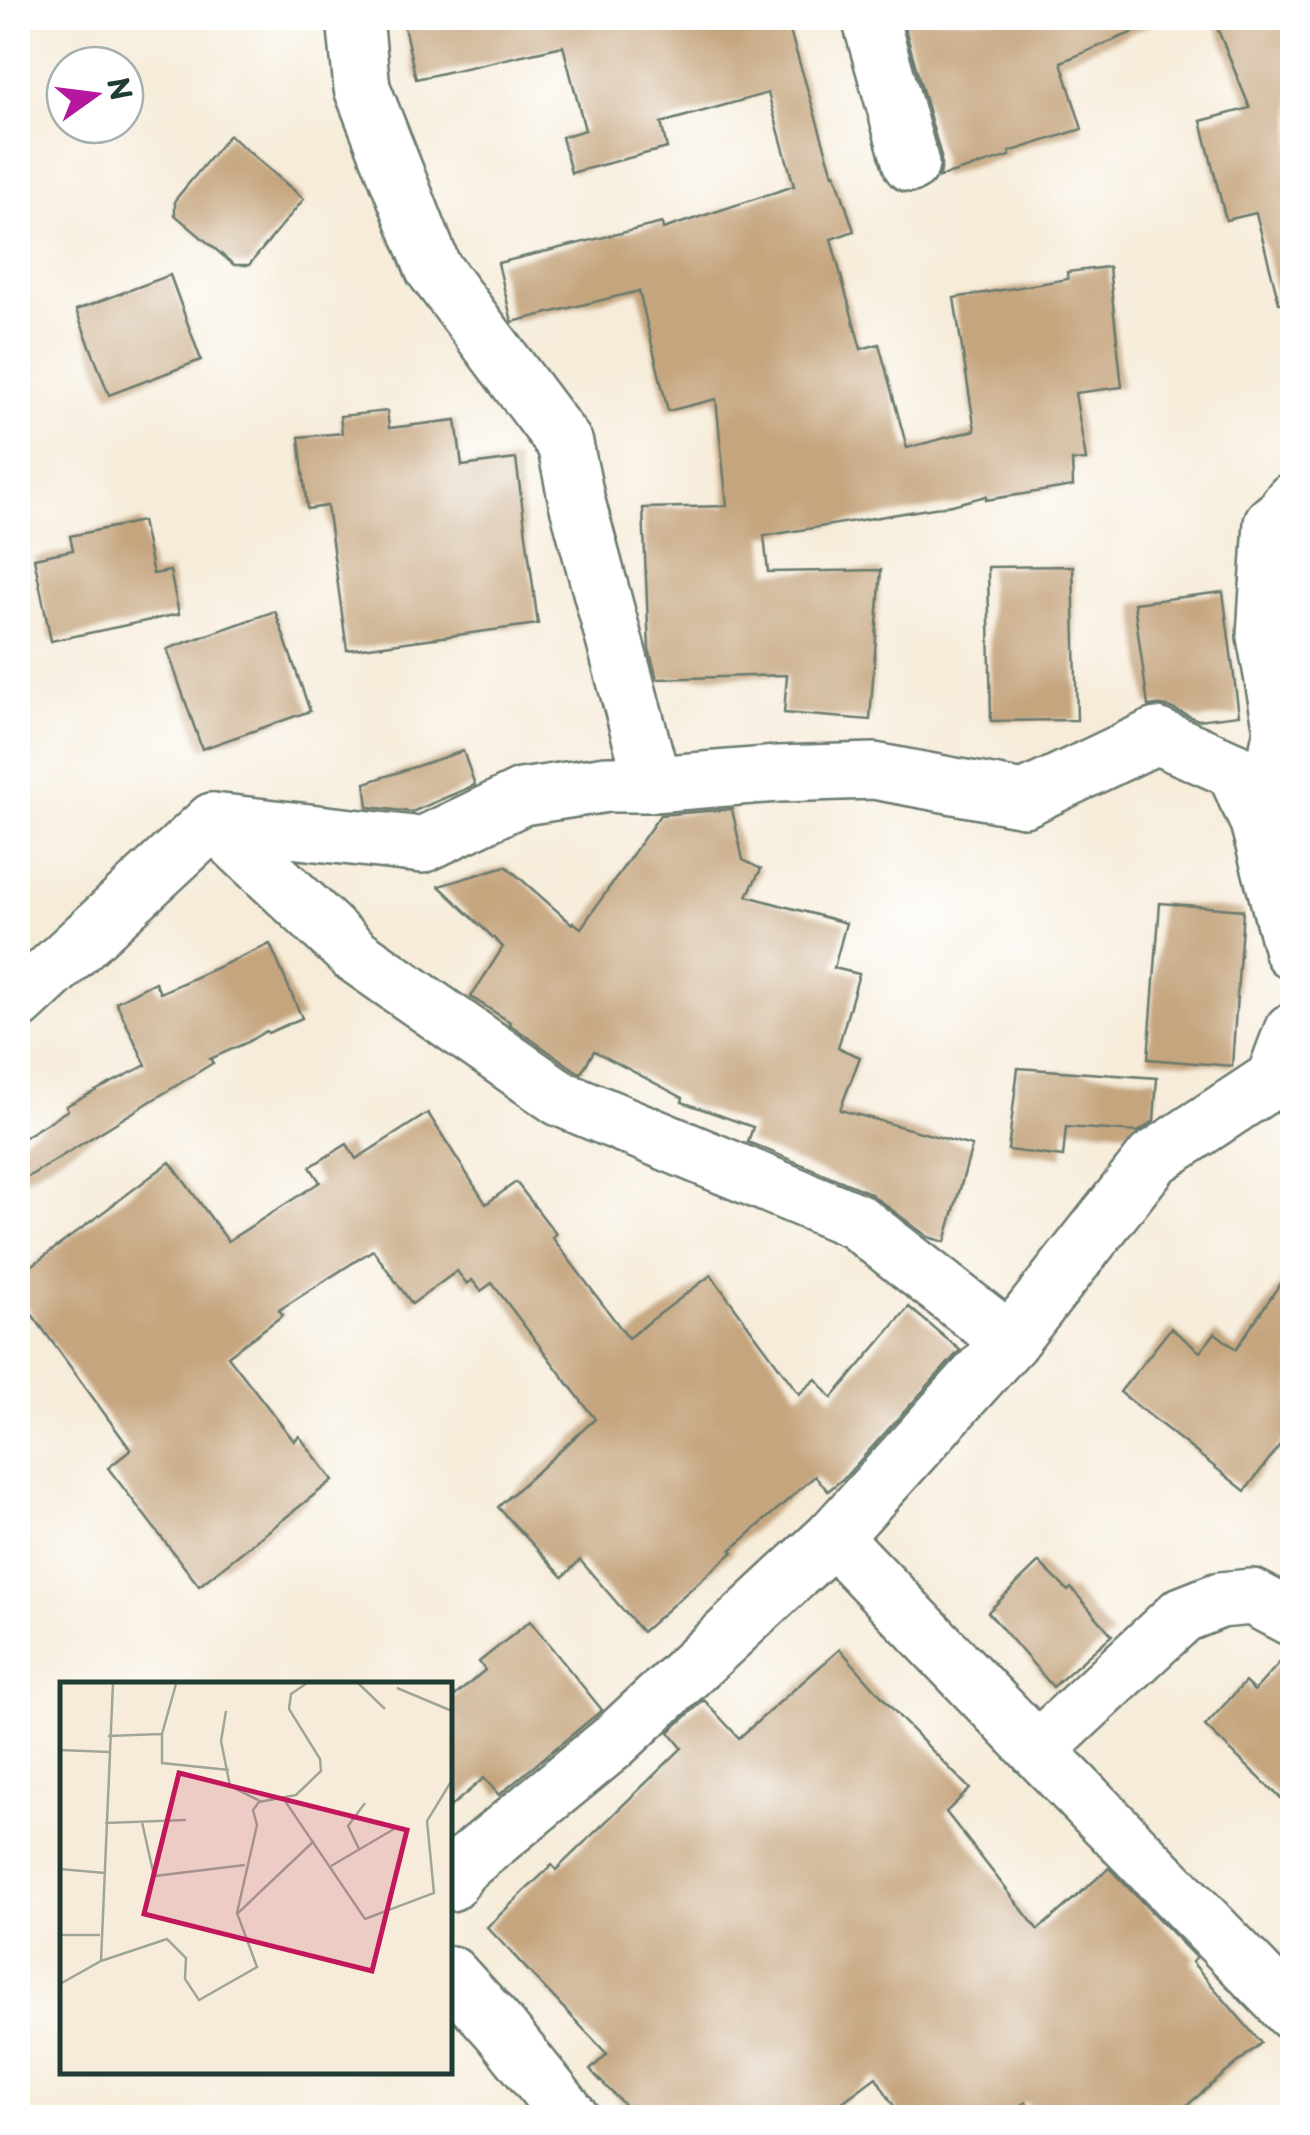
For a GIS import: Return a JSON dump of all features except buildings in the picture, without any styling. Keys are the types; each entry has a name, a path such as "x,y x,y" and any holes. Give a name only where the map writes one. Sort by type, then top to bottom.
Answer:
{"street":[{"path":"355,18 362,88 433,268 565,444 576,502 654,784"},
{"path":"870,18 911,164"},
{"path":"1246,797 1276,762 1282,730 1265,636 1272,523 1292,500"},
{"path":"18,1002 212,820 422,845 522,797 607,784 874,771 1024,799 1156,736 1234,770 1258,822 1292,951"},
{"path":"212,820 356,955 560,1098 856,1222 1010,1341"},
{"path":"452,1880 460,1868 612,1744 833,1537 1010,1341 1153,1159 1274,1079 1292,1031"},
{"path":"833,1537 1292,2012"},
{"path":"1037,1750 1182,1614 1220,1600 1252,1597 1292,1618"},
{"path":"452,1976 571,2118"}]}
